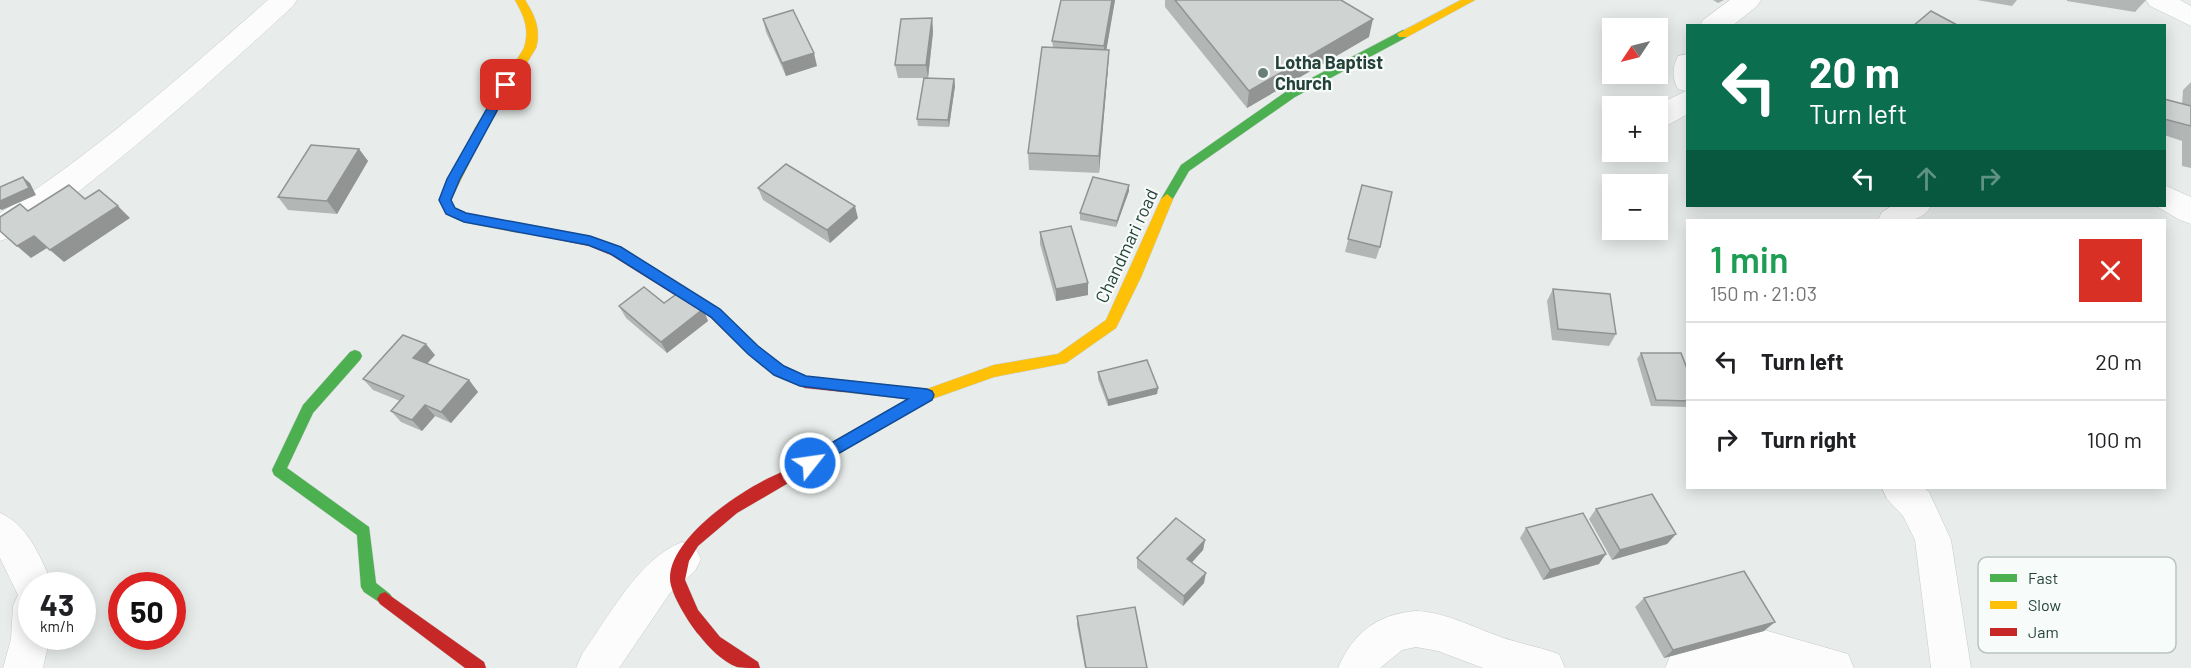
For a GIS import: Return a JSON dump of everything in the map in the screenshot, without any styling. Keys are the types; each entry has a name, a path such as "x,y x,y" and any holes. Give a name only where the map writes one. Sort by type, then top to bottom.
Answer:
{"street":[{"path":"0,229 115,147 209,68 284,0"},
{"path":"520,0 533,23 534,34 530,48 501,93 453,179 445,200 450,211 464,218 590,241 616,251 716,313 753,350 779,370 805,382 927,395"},
{"name":"Chandmari road","path":"682,560 693,541 732,508 927,395 994,371 1061,359 1111,324 1134,277 1163,205 1185,168 1291,94 1376,47 1470,0"},
{"path":"1716,24 1748,0"},
{"path":"2159,0 2191,17"},
{"path":"1668,112 1686,102"},
{"path":"2166,197 2191,212"},
{"path":"1895,219 1914,207"},
{"path":"355,356 308,409 279,470 364,532 369,587 478,668"},
{"path":"1901,489 1916,504 1933,540 1951,668"},
{"path":"0,530 16,550 27,572"},
{"path":"596,668 657,581 682,560"},
{"path":"682,560 677,580 692,615 714,642 752,668"},
{"path":"1358,668 1363,656 1391,633 1417,628 1446,635 1508,659 1545,668"},
{"path":"1685,668 1764,649 1833,668"},
{"path":"23,668 27,650"}],"building":[{"path":"1061,0 1112,0 1104,46 1052,41"},
{"name":"Lotha Baptist Church","path":"1175,0 1341,0 1373,19 1249,91"},
{"path":"793,10 814,53 782,63 763,19"},
{"path":"1931,11 1955,24 1915,24"},
{"path":"932,18 926,65 895,65 901,19"},
{"path":"1042,47 1109,50 1099,156 1028,153"},
{"path":"924,78 954,79 948,120 917,119"},
{"path":"2166,100 2191,106 2191,126 2166,120"},
{"path":"311,145 359,149 327,201 278,197"},
{"path":"786,164 855,206 827,230 758,188"},
{"path":"23,177 29,188 0,201 0,187"},
{"path":"1093,177 1129,185 1117,221 1080,213"},
{"path":"69,185 85,199 99,190 118,206 50,250 34,236 17,246 0,231 0,217 20,204 28,211"},
{"path":"1362,185 1392,192 1380,247 1348,239"},
{"path":"1071,226 1088,283 1056,289 1040,232"},
{"path":"644,287 664,303 681,291 703,309 661,342 619,306"},
{"path":"1553,289 1610,294 1616,334 1558,329"},
{"path":"403,335 426,344 413,358 469,380 441,412 425,405 412,420 391,411 404,396 363,379"},
{"path":"1641,353 1681,353 1686,366 1686,401 1656,400"},
{"path":"1147,360 1158,388 1108,400 1098,372"},
{"path":"1652,494 1676,534 1620,550 1596,509"},
{"path":"1583,513 1606,554 1550,570 1526,528"},
{"path":"1176,518 1205,540 1187,559 1206,573 1184,596 1137,558"},
{"path":"1744,571 1775,622 1673,650 1644,598"},
{"path":"1135,607 1147,668 1086,668 1077,616"}],"traffic: fast":[{"path":"1167,199 1185,168 1291,94 1403,34"},
{"path":"355,356 308,409 279,470 364,532 369,587 385,599"}],"traffic: slow":[{"path":"519,228 464,217 450,211 445,200 481,128 530,48 533,29 520,0"},
{"path":"1403,34 1470,0"},
{"path":"785,477 927,395 994,371 1061,359 1111,324 1167,199"},
{"path":"843,386 927,395"}],"traffic: jam":[{"path":"519,228 590,241 616,251 715,313 753,350 779,371 805,382 843,386"},
{"path":"752,668 714,642 692,615 677,580 682,559 693,541 732,508 785,477"},
{"path":"385,599 478,668"}],"place":[{"name":"Lotha Baptist Church","path":"1263,73"}],"route":[{"path":"506,85 453,179 445,200 450,211 464,218 590,241 616,251 663,278 716,313 753,350 779,370 805,382 927,395 810,463"}]}
